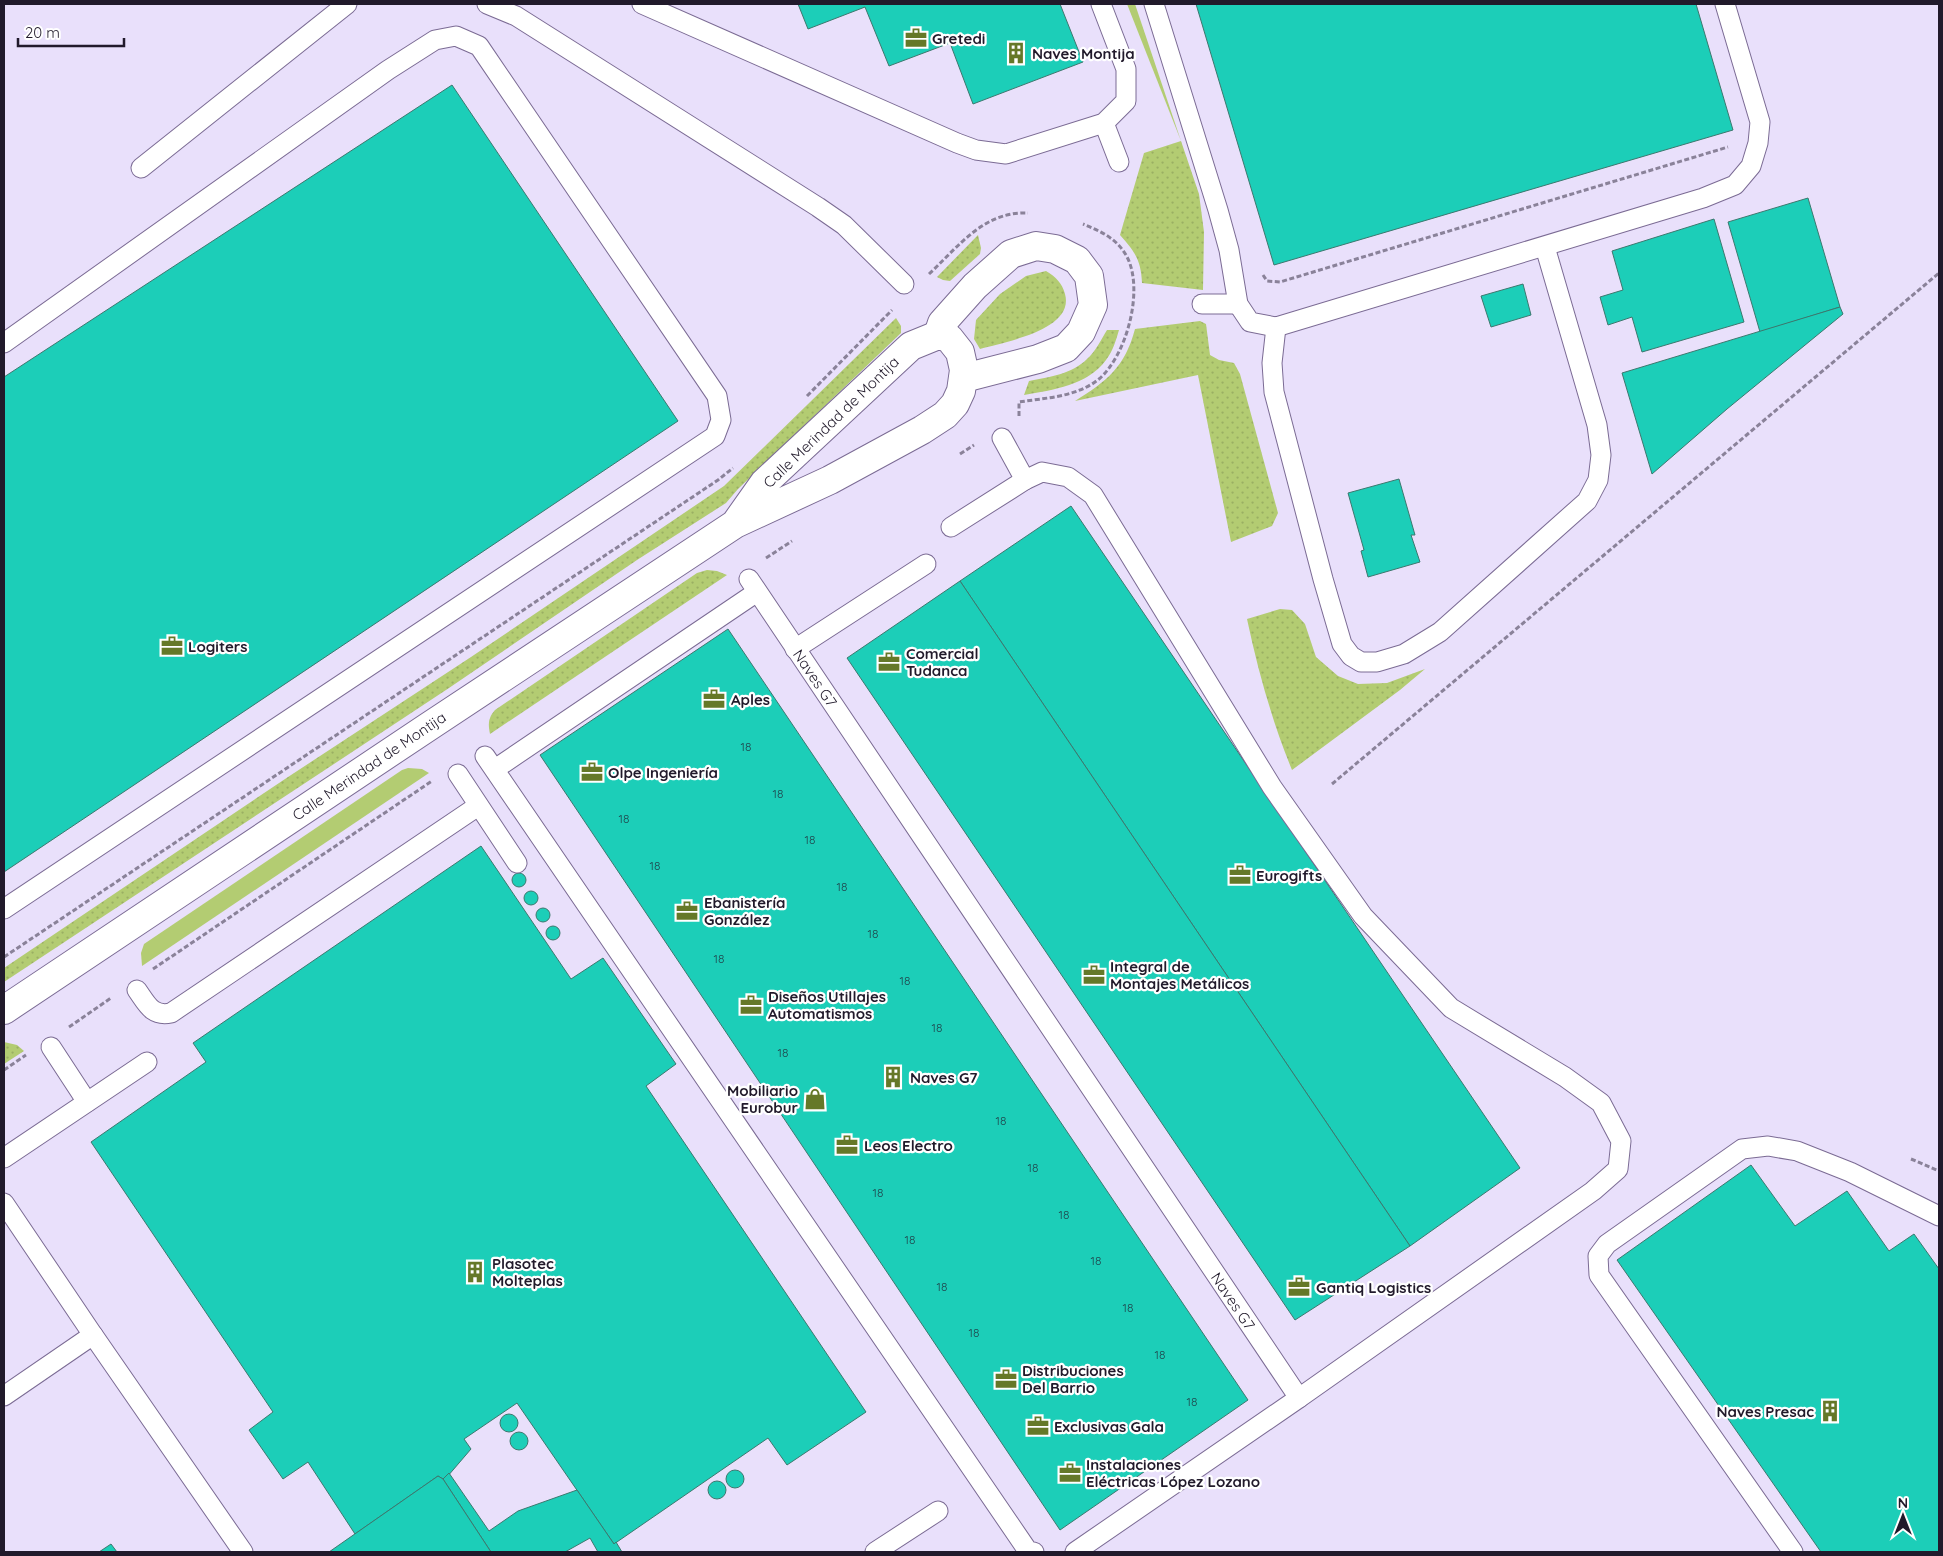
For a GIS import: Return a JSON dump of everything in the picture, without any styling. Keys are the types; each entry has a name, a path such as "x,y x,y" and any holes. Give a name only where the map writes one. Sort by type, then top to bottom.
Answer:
{"street":[{"path":"938,335 942,323 974,286 1011,254 1036,246 1056,249 1077,260 1089,276 1093,305 1081,332 1066,348 1038,359 964,378"},
{"name":"Calle Merindad de Montija","path":"4,1010 735,524 830,480 922,430 945,415 955,404 964,378 960,352 949,338 938,335 911,346 764,483 735,524"}],"lane":[{"path":"141,168 347,4"},
{"path":"487,4 516,16 818,207 844,225 904,284"},
{"path":"642,4 976,150 1006,154 1104,123 1126,101 1126,69 1101,4"},
{"path":"1154,4 1218,210 1229,250 1238,304 1250,322 1276,328 1544,247 1735,185 1751,166 1758,143 1760,122 1725,4"},
{"path":"4,343 388,70 435,40 456,36 479,46 717,396 721,420 715,436 4,909"},
{"path":"1104,123 1118,162"},
{"path":"1276,328 1272,364 1274,392 1342,644 1351,656 1361,662 1377,662 1404,654 1440,632 1587,501 1598,480 1601,455 1597,425 1544,247"},
{"path":"1202,304 1238,304"},
{"path":"1002,438 1025,480"},
{"path":"951,527 1025,480 1042,472 1068,478 1093,495 1272,787 1363,916 1451,1008 1565,1077 1601,1103 1621,1140 1618,1169 1593,1191 1299,1398 1075,1552"},
{"path":"795,649 926,564"},
{"name":"Naves G7","path":"1034,1552 1028,1551 490,762 753,586 1299,1398"},
{"path":"458,774 516,863"},
{"path":"137,990 150,1010 162,1015 171,1013 478,806"},
{"path":"42,1049 88,1102"},
{"path":"4,1158 148,1062"},
{"path":"1793,1552 1599,1275 1598,1256 1607,1244 1742,1149 1768,1146 1797,1151 1850,1172 1939,1216"},
{"path":"4,1203 243,1552"},
{"path":"4,1396 93,1335"},
{"path":"875,1552 938,1511"}],"path":[{"path":"1260,271 1267,281 1280,282 1736,144"},
{"path":"925,278 978,228 995,218 1014,212 1034,214"},
{"path":"1020,421 1019,402 1076,391 1098,379 1112,365 1126,336 1133,305 1132,270 1126,255 1113,240 1075,220"},
{"path":"1332,784 1939,274"},
{"path":"802,400 898,304"},
{"path":"960,454 975,445"},
{"path":"4,958 412,686 735,467"},
{"path":"762,560 792,541"},
{"path":"149,972 436,778"},
{"path":"63,1031 117,994"},
{"path":"4,1070 42,1049"},
{"path":"1911,1159 1939,1171"}],"green space":[{"path":"1127,4 1135,4 1181,141"},
{"path":"1181,141 1199,194 1204,232 1203,290 1142,283 1139,262 1130,246 1120,235 1144,153"},
{"path":"978,235 981,248 980,254 950,281 937,277"},
{"path":"1046,271 1058,281 1065,294 1065,306 1059,317 1035,332 980,349 974,339 976,320 1000,294 1026,276"},
{"path":"896,318 901,326 901,333 738,489 726,503 637,560 449,688 4,982 4,968 724,486"},
{"path":"1200,321 1206,324 1210,355 1219,360 1234,363 1240,374 1278,513 1272,526 1231,542 1198,375 1075,401 1096,387 1113,372 1126,353 1135,329"},
{"path":"1107,330 1119,330 1111,353 1090,375 1069,385 1024,395 1029,381 1060,374 1081,364 1093,353"},
{"path":"707,570 727,575 490,734 489,721 495,710 697,573"},
{"path":"1280,609 1292,610 1305,624 1316,657 1338,676 1358,684 1387,683 1425,669 1400,690 1292,770 1266,696 1247,619"},
{"path":"408,768 422,769 429,773 142,966 141,953 144,944 402,770"},
{"path":"4,1042 17,1045 24,1051 4,1064"}],"building":[{"name":"Naves Montija","path":"798,4 1060,4 1083,62 973,104 950,43 889,66 865,7 808,29"},
{"path":"1196,4 1696,4 1733,130 1274,265"},
{"name":"Logiters","path":"452,85 678,421 4,872 4,377"},
{"path":"1808,198 1840,307 1760,332 1728,222"},
{"path":"1714,219 1744,322 1642,352 1632,317 1608,325 1600,297 1623,290 1612,251"},
{"path":"1523,284 1531,315 1491,327 1481,296"},
{"path":"1840,307 1843,314 1727,409 1652,474 1622,373"},
{"path":"1399,479 1415,535 1411,535 1420,562 1368,577 1361,551 1364,550 1348,493"},
{"name":"Eurogifts","path":"1071,506 1520,1168 1410,1246 960,581"},
{"path":"960,581 1410,1246 1295,1320 847,658"},
{"name":"Naves G7","path":"728,629 1248,1400 1060,1530 540,755"},
{"name":"Plasotec Molteplas","path":"481,846 571,979 603,958 676,1064 646,1086 866,1412 787,1465 768,1438 614,1544 517,1403 464,1439 471,1449 447,1477 443,1479 438,1476 355,1534 308,1462 283,1479 249,1430 273,1412 91,1142 206,1062 193,1043"},
{"path":"516,873 522,873 526,880 522,887 516,887 512,883 512,877"},
{"path":"528,891 534,891 538,898 534,905 528,905 524,901 524,895"},
{"path":"540,908 546,908 550,915 546,922 540,922 536,918 536,912"},
{"path":"553,926 558,928 560,933 558,938 553,940 548,938 546,933 548,928"},
{"name":"Naves Presac","path":"1751,1165 1795,1226 1847,1191 1889,1251 1914,1234 1939,1269 1939,1552 1821,1552 1617,1260"},
{"path":"509,1414 515,1417 518,1423 515,1429 509,1432 503,1429 500,1423 503,1417"},
{"path":"519,1432 525,1435 528,1441 525,1447 519,1450 513,1447 510,1441 513,1435"},
{"path":"735,1470 741,1473 744,1479 741,1485 735,1488 729,1485 726,1479 729,1473"},
{"path":"449,1473 489,1531 518,1511 577,1490 614,1544 616,1542 622,1552 598,1552 590,1538 565,1552 491,1552 443,1479"},
{"path":"438,1476 443,1479 491,1552 329,1552"},
{"path":"717,1481 723,1484 726,1490 723,1496 717,1499 711,1496 708,1490 711,1484"},
{"path":"111,1544 117,1552 99,1552"}],"place":[{"name":"Gretedi","path":"916,38"},
{"name":"Naves Montija","path":"1016,53"},
{"name":"Logiters","path":"172,646"},
{"name":"Comercial Tudanca","path":"889,662"},
{"name":"Aples","path":"714,699"},
{"name":"Olpe Ingeniería","path":"592,772"},
{"name":"Eurogifts","path":"1240,875"},
{"name":"Ebanistería González","path":"687,911"},
{"name":"Integral de Montajes Metálicos","path":"1094,975"},
{"name":"Diseños Utillajes Automatismos","path":"751,1005"},
{"name":"Naves G7","path":"893,1077"},
{"name":"Mobiliario Eurobur","path":"815,1099"},
{"name":"Leos Electro","path":"847,1145"},
{"name":"Plasotec Molteplas","path":"475,1272"},
{"name":"Gantiq Logistics","path":"1299,1287"},
{"name":"Distribuciones Del Barrio","path":"1006,1379"},
{"name":"Naves Presac","path":"1830,1411"},
{"name":"Exclusivas Gala","path":"1038,1426"},
{"name":"Instalaciones Eléctricas López Lozano","path":"1070,1473"}]}
